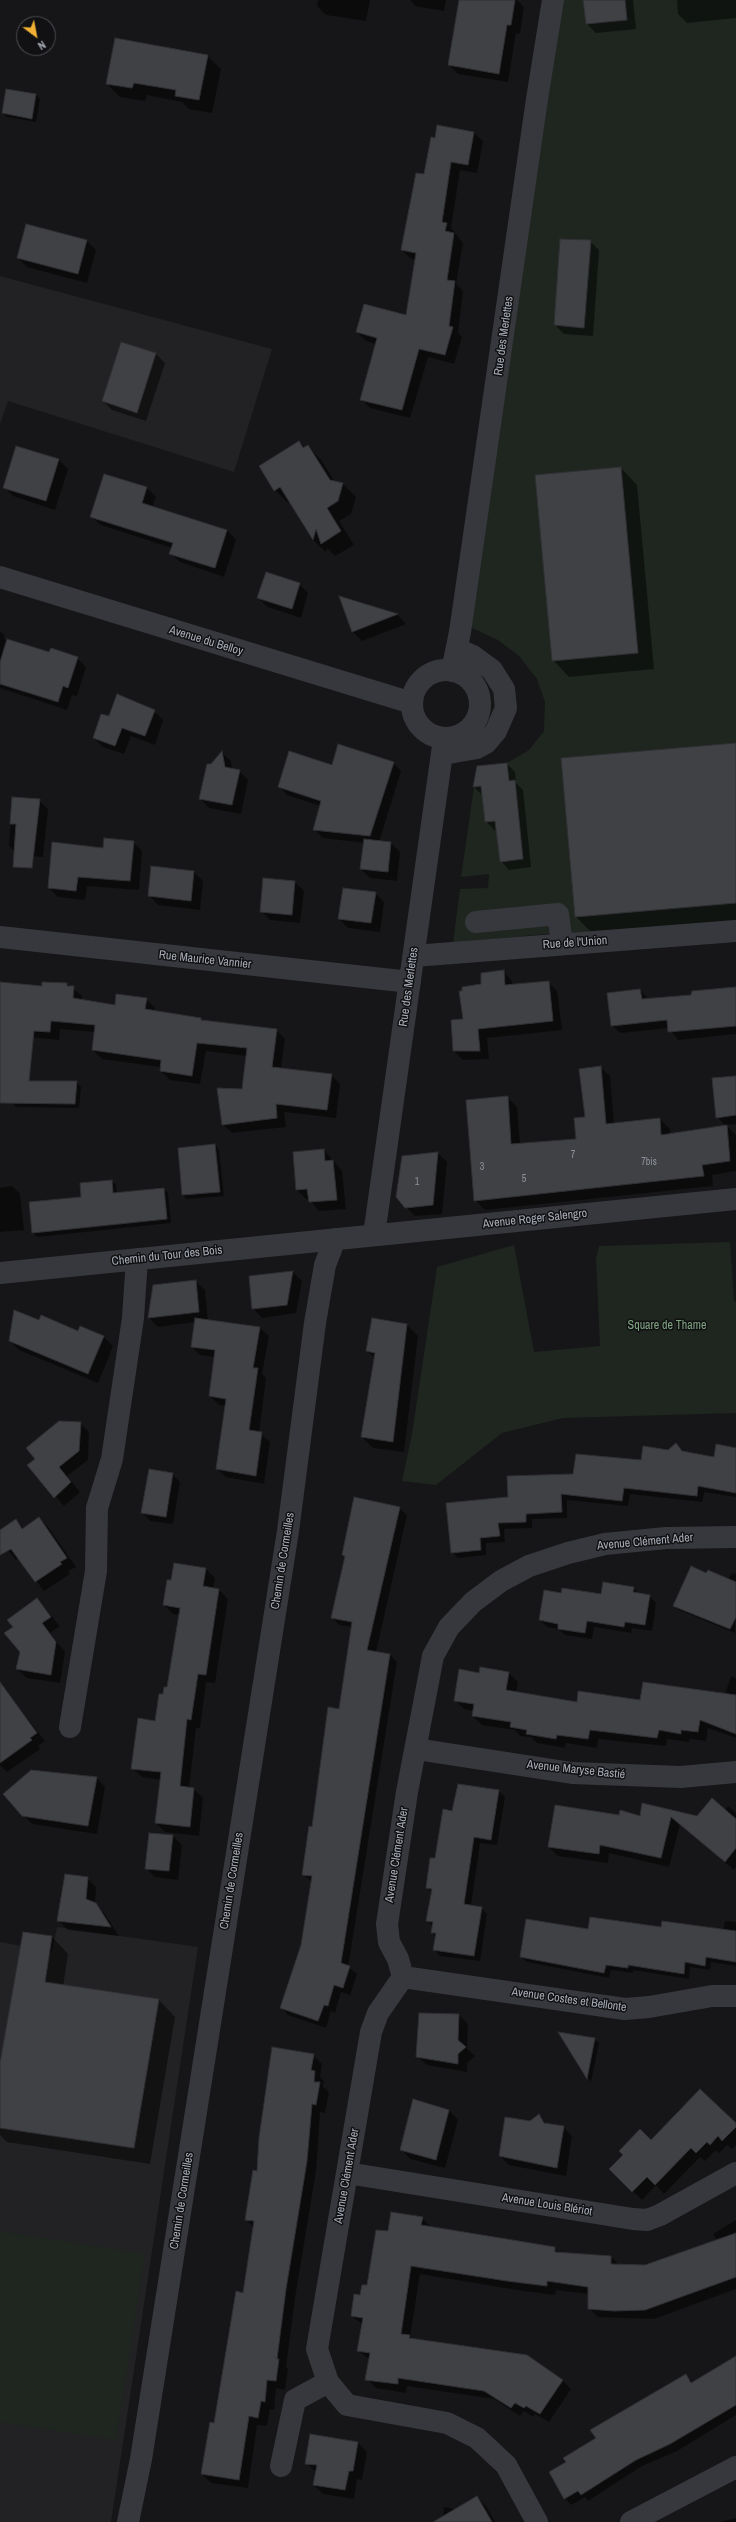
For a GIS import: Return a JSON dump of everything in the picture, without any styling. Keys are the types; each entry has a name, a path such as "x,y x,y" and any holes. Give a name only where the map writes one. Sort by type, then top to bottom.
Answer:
{"street":[{"name":"Rue des Merlettes","path":"452,671 457,649 520,226 537,99 553,0"},
{"name":"Avenue du Belloy","path":"0,577 412,703"},
{"path":"443,746 468,731 476,722 480,711 477,689 470,679 452,671 440,671 425,678 417,686 412,703 414,715 421,727 443,746 477,748 486,743 496,731 506,708 504,689 492,670 473,656 457,649"},
{"name":"Rue des Merlettes","path":"374,1235 443,746"},
{"path":"476,922 558,914 562,944"},
{"name":"Rue de l'Union","path":"414,956 736,931"},
{"name":"Rue Maurice Vannier","path":"0,937 410,982"},
{"name":"Avenue Roger Salengro","path":"335,1240 736,1199"},
{"name":"Chemin du Tour des Bois","path":"0,1273 335,1240"},
{"name":"Chemin de Cormeilles","path":"128,2522 142,2451 285,1547 315,1323 325,1265 335,1240"},
{"path":"70,1727 96,1571 97,1508 112,1459 133,1318 137,1259"},
{"name":"Avenue Clément Ader","path":"537,2522 506,2466 477,2438 447,2423 347,2405 328,2382 317,2349 371,2032 378,2013 403,1977 398,1960 389,1942 387,1924 407,1792 433,1656 449,1627 473,1602 501,1581 529,1566 561,1555 605,1544 666,1538 736,1537"},
{"name":"Avenue Maryse Bastié","path":"416,1748 572,1773 681,1777 736,1772"},
{"name":"Avenue Costes et Bellonte","path":"403,1977 625,2009 649,2007 712,1996 736,1996"},
{"name":"Avenue Louis Blériot","path":"347,2173 647,2220 660,2215 736,2173"},
{"path":"281,2466 295,2400 328,2382"},
{"path":"632,2522 736,2467"}],"shaded area":[{"path":"0,276 272,349 234,472 8,401 0,424"},
{"path":"57,1927 198,1947 111,2522 0,2522 0,1942 52,1952"}],"green space":[{"path":"553,0 736,0 736,931 555,933 453,943 460,889 488,888 489,874 461,877 477,766 507,763 529,750 544,731 545,702 537,679 519,656 498,640 461,623"},
{"name":"Square de Thame","path":"730,1242 734,1301 736,1302 736,1413 563,1418 502,1433 436,1485 402,1481 412,1434 437,1267 514,1245 534,1352 600,1346 596,1259 599,1246"},
{"path":"0,2231 145,2254 116,2440 0,2422"}],"building":[{"path":"459,0 515,0 511,25 507,25 499,74 448,65"},
{"path":"583,0 625,0 627,20 586,24"},
{"path":"115,38 208,55 199,100 175,96 176,90 134,83 132,88 106,84"},
{"path":"6,89 36,94 32,119 2,113"},
{"path":"437,125 474,132 468,165 451,162 442,222 447,223 445,231 454,233 447,280 455,281 449,326 453,327 445,355 419,349 402,410 360,400 377,338 356,332 364,304 406,315 416,253 401,250 416,173 424,174 431,137 435,138"},
{"path":"26,224 87,240 78,274 17,258"},
{"path":"560,239 591,240 584,328 554,325"},
{"path":"121,342 156,353 137,413 102,401"},
{"path":"299,441 303,448 308,445 330,480 343,483 338,501 327,508 341,531 321,544 316,529 313,540 280,487 274,491 259,466"},
{"path":"16,446 59,459 46,501 3,488"},
{"path":"621,467 638,653 552,661 535,475"},
{"path":"104,474 147,487 142,503 227,530 215,568 169,554 173,543 90,517"},
{"path":"266,572 300,583 292,609 257,598"},
{"path":"339,596 398,614 352,632"},
{"path":"7,639 49,652 51,648 78,657 68,688 63,686 58,702 0,684 0,662"},
{"path":"117,694 155,710 145,736 122,728 115,746 93,738 101,714 109,716"},
{"path":"736,743 736,903 575,917 561,758"},
{"path":"338,744 394,762 370,836 313,830 321,801 278,787 289,751 332,765"},
{"path":"222,751 225,767 240,770 232,805 199,799 207,764 211,764"},
{"path":"507,763 509,781 515,780 523,859 500,862 495,821 485,822 481,786 473,787 477,766"},
{"path":"12,797 40,799 32,868 13,867 16,824 10,824"},
{"path":"104,838 134,841 130,881 78,877 76,891 48,888 52,842 103,848"},
{"path":"364,839 391,842 388,872 360,869"},
{"path":"151,866 194,871 191,901 148,896"},
{"path":"263,878 295,881 292,915 260,912"},
{"path":"343,888 376,892 371,923 338,919"},
{"path":"504,970 505,985 549,981 553,1021 478,1029 480,1051 453,1051 451,1020 463,1019 459,991 462,991 462,987 481,984 481,973"},
{"path":"0,982 42,986 42,982 67,983 67,986 74,986 73,998 115,1005 116,994 147,998 145,1009 201,1018 201,1020 277,1029 272,1067 332,1074 327,1110 276,1104 277,1118 222,1125 217,1088 242,1089 247,1048 197,1043 192,1076 160,1071 161,1060 92,1050 95,1025 51,1021 50,1032 34,1031 29,1081 77,1081 75,1104 0,1103"},
{"path":"736,987 736,1026 668,1032 667,1020 611,1026 607,993 640,989 642,999 691,995 692,991"},
{"path":"601,1066 606,1124 660,1118 661,1135 727,1125 730,1161 702,1165 704,1176 474,1201 466,1100 508,1096 511,1144 576,1139 574,1118 585,1117 579,1069"},
{"path":"736,1076 736,1115 716,1118 712,1078"},
{"path":"215,1144 220,1192 182,1195 178,1148"},
{"path":"324,1149 325,1161 333,1160 337,1200 309,1202 307,1189 296,1190 293,1152"},
{"path":"438,1152 433,1205 405,1208 396,1197 402,1156"},
{"path":"112,1180 113,1193 164,1188 167,1219 32,1233 29,1202 81,1197 80,1183"},
{"path":"293,1271 287,1305 252,1309 249,1276"},
{"path":"196,1280 199,1312 148,1318 153,1285"},
{"path":"14,1310 39,1320 41,1315 78,1331 80,1326 104,1336 88,1374 9,1341"},
{"path":"195,1318 260,1327 253,1368 258,1368 249,1430 262,1432 256,1476 216,1469 226,1399 209,1396 215,1350 191,1347"},
{"path":"372,1318 407,1324 393,1442 361,1437 375,1353 366,1351"},
{"path":"59,1421 81,1422 79,1451 59,1467 71,1482 54,1498 27,1465 35,1459 26,1448"},
{"path":"676,1443 682,1451 714,1457 716,1444 736,1448 736,1493 698,1486 697,1496 624,1488 622,1501 561,1494 562,1512 526,1514 526,1522 498,1523 500,1536 480,1538 481,1550 451,1553 446,1503 508,1497 507,1476 573,1474 576,1454 641,1460 643,1446 668,1450"},
{"path":"149,1469 173,1473 166,1517 141,1513"},
{"path":"354,1497 400,1507 367,1650 390,1654 341,1963 350,1966 343,1988 334,1985 328,2006 324,2005 318,2021 280,2008 301,1945 312,1876 302,1875 309,1826 312,1827 328,1707 339,1709 352,1622 331,1618 345,1556 342,1555"},
{"path":"39,1517 67,1558 60,1562 62,1564 35,1582 11,1549 0,1555 0,1530 16,1519 22,1529"},
{"path":"174,1563 206,1568 203,1586 219,1589 206,1675 198,1674 191,1720 187,1719 180,1786 194,1788 190,1827 155,1823 161,1772 131,1769 138,1718 155,1721 159,1694 163,1694 164,1687 167,1687 180,1608 163,1605 167,1580 171,1580"},
{"path":"691,1566 706,1573 708,1570 736,1582 736,1617 730,1629 673,1606"},
{"path":"603,1582 634,1587 633,1592 650,1595 645,1625 625,1622 624,1627 587,1621 585,1633 558,1629 558,1624 539,1620 544,1590 561,1593 562,1588 601,1594"},
{"path":"37,1598 51,1617 42,1623 56,1642 51,1675 16,1669 20,1652 4,1633 13,1627 7,1620"},
{"path":"480,1667 509,1672 506,1690 577,1702 578,1691 640,1700 643,1682 736,1695 736,1734 700,1720 698,1732 681,1730 681,1734 659,1730 657,1738 590,1730 588,1739 557,1735 556,1739 526,1734 527,1730 510,1727 511,1722 472,1716 474,1704 454,1701 459,1669 479,1673"},
{"path":"0,1682 37,1733 30,1738 32,1740 0,1763"},
{"path":"31,1770 97,1777 88,1826 22,1816 3,1794"},
{"path":"458,1784 499,1790 491,1840 474,1837 464,1904 482,1907 474,1956 433,1950 436,1933 431,1933 433,1922 426,1921 432,1889 426,1888 430,1858 435,1858 443,1809 452,1811"},
{"path":"712,1798 736,1819 736,1848 725,1862 671,1817 661,1858 600,1845 599,1854 548,1847 555,1805 619,1815 620,1810 640,1816 642,1803 697,1816"},
{"path":"149,1833 173,1835 169,1871 145,1869"},
{"path":"65,1874 88,1877 86,1899 96,1903 111,1927 57,1921"},
{"path":"590,1917 661,1927 662,1921 736,1931 736,1962 706,1957 705,1966 685,1962 684,1974 628,1965 628,1968 606,1965 604,1973 520,1957 526,1919 588,1929"},
{"path":"23,1932 52,1936 45,1982 159,1999 134,2148 0,2128 0,2063"},
{"path":"419,2013 459,2014 458,2040 466,2047 458,2054 458,2064 416,2057"},
{"path":"558,2032 595,2038 587,2079"},
{"path":"272,2047 314,2054 311,2070 315,2071 314,2082 320,2082 316,2105 312,2104 307,2161 286,2289 277,2359 279,2359 276,2381 267,2380 265,2402 261,2401 258,2418 249,2416 239,2480 201,2474 210,2422 214,2423 236,2291 243,2293 254,2221 245,2220 253,2170 257,2171 259,2138"},
{"path":"700,2089 736,2123 736,2127 722,2141 718,2136 710,2145 707,2142 696,2153 691,2148 655,2185 647,2177 632,2192 609,2169 623,2155 619,2151 640,2129 651,2140"},
{"path":"413,2099 449,2110 436,2160 400,2150"},
{"path":"539,2114 544,2123 564,2126 557,2168 499,2156 505,2117 530,2121"},
{"path":"391,2212 423,2217 421,2225 555,2247 555,2252 611,2256 611,2264 645,2265 736,2233 736,2277 645,2310 614,2311 588,2309 588,2287 547,2281 547,2286 411,2266 401,2334 410,2335 409,2338 527,2355 563,2380 540,2414 526,2406 524,2408 515,2403 511,2408 484,2391 398,2378 398,2384 365,2380 370,2353 357,2351 363,2318 351,2316 354,2294 360,2295 362,2285 367,2285 376,2230 388,2231"},
{"path":"736,2356 736,2405 670,2444 636,2460 581,2495 578,2491 564,2499 549,2472 566,2462 563,2458 596,2438 590,2430 686,2374 691,2383"},
{"path":"310,2434 358,2442 353,2471 349,2471 345,2490 313,2485 317,2465 305,2464"},
{"path":"477,2496 492,2522 433,2522"}]}
